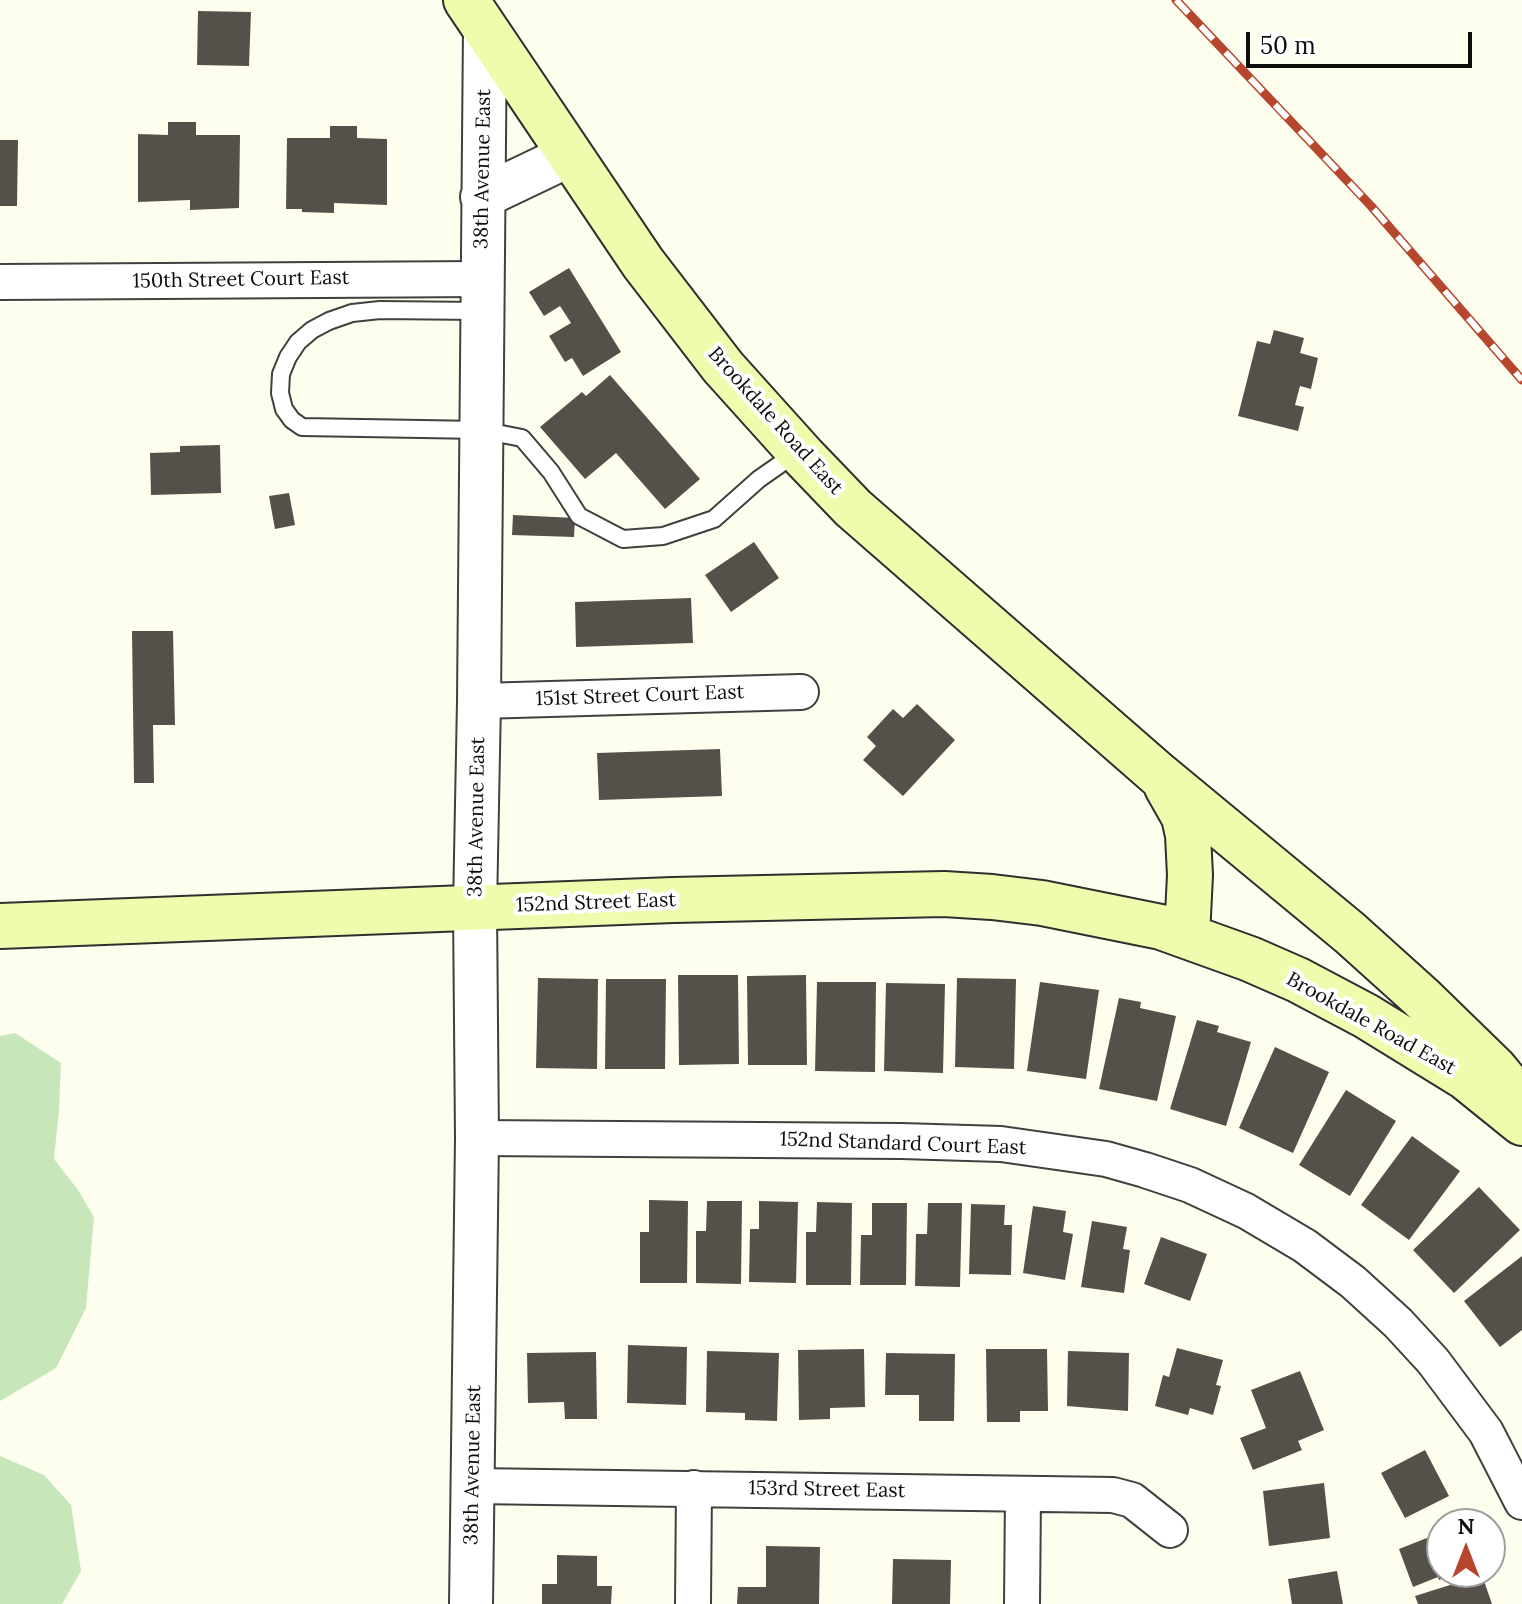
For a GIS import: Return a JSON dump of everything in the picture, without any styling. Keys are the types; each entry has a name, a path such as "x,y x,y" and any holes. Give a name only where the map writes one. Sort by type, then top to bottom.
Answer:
{"main road":[{"name":"Brookdale Road East","path":"475,15 643,263 723,367 853,508 1159,775 1350,933 1495,1069 1522,1101"},
{"name":"Brookdale Road East","path":"1159,775 1174,795 1188,835 1187,936 1298,980 1366,1016 1465,1077 1522,1123"},
{"name":"152nd Street East","path":"0,926 673,900 944,894 1042,903 1161,927 1187,936"}],"street":[{"name":"38th Avenue East","path":"471,1604 482,197 475,15"},
{"path":"482,197 570,155"},
{"name":"150th Street Court East","path":"0,282 481,295"},
{"name":"151st Street Court East","path":"479,701 801,692"},
{"name":"152nd Standard Court East","path":"477,1138 1001,1144 1106,1159 1190,1185 1246,1211 1305,1246 1353,1282 1398,1323 1433,1361 1486,1432 1522,1502"},
{"name":"153rd Street East","path":"473,1486 1113,1495 1132,1500 1170,1530"},
{"path":"693,1604 694,1488"},
{"path":"1022,1604 1023,1494"}],"lane":[{"path":"481,295 352,313 312,330 298,342 281,374 280,393 284,409 302,427 481,430 522,438 551,472 579,516 623,539 663,536 714,519 759,479 799,451"}],"green space":[{"path":"15,1033 61,1063 54,1159 94,1217 86,1308 56,1368 0,1401 0,1036"},
{"path":"0,1456 44,1475 71,1505 81,1571 62,1604 0,1604"}],"building":[{"path":"198,11 251,12 249,66 197,65"},
{"path":"168,122 196,122 196,135 240,135 239,208 190,210 190,200 138,202 138,134 168,135"},
{"path":"330,126 357,126 357,138 387,139 387,205 334,203 334,213 286,209 287,138 330,138"},
{"path":"0,140 18,140 17,206 0,206"},
{"path":"569,268 621,352 583,376 572,358 565,362 549,336 571,323 560,306 544,316 529,292"},
{"path":"1274,330 1304,338 1300,353 1318,358 1311,389 1300,386 1295,405 1304,407 1298,431 1238,416 1257,341 1270,344"},
{"path":"610,375 700,479 665,509 616,453 585,479 540,427 582,392 586,396"},
{"path":"220,445 221,493 151,495 150,453 180,452 180,446"},
{"path":"289,493 295,525 275,529 269,496"},
{"path":"513,515 575,518 574,537 512,535"},
{"path":"754,542 779,578 731,612 705,575"},
{"path":"691,598 693,643 576,647 575,602"},
{"path":"132,631 173,631 175,725 153,725 154,783 134,783"},
{"path":"917,704 955,740 903,796 863,760 876,746 867,737 893,709 903,718"},
{"path":"720,749 722,796 599,800 597,753"},
{"path":"678,975 738,975 739,1064 679,1065"},
{"path":"806,975 807,1065 748,1065 747,976"},
{"path":"538,978 598,979 597,1069 536,1068"},
{"path":"957,978 1016,979 1014,1069 955,1067"},
{"path":"606,979 666,979 665,1069 605,1069"},
{"path":"817,982 876,982 875,1072 815,1071"},
{"path":"1040,982 1099,990 1086,1079 1027,1071"},
{"path":"886,983 945,984 943,1073 884,1071"},
{"path":"1119,998 1141,1002 1140,1008 1176,1016 1157,1101 1099,1089"},
{"path":"1197,1020 1219,1026 1217,1032 1251,1042 1226,1126 1170,1109"},
{"path":"1275,1047 1329,1072 1293,1153 1239,1128"},
{"path":"1346,1090 1396,1121 1350,1196 1299,1165"},
{"path":"1412,1136 1460,1171 1409,1240 1361,1205"},
{"path":"1479,1187 1520,1230 1454,1293 1413,1250"},
{"path":"649,1200 688,1201 687,1283 640,1283 640,1232 649,1232"},
{"path":"707,1201 742,1201 741,1284 696,1283 696,1231 706,1231"},
{"path":"759,1201 798,1202 796,1283 749,1282 750,1229 759,1229"},
{"path":"817,1202 852,1203 851,1285 806,1285 806,1232 816,1232"},
{"path":"872,1203 907,1203 906,1285 860,1285 861,1235 872,1235"},
{"path":"928,1203 962,1203 960,1287 915,1286 916,1234 927,1234"},
{"path":"971,1204 1005,1205 1004,1225 1012,1225 1011,1275 969,1274"},
{"path":"1033,1206 1066,1211 1063,1232 1073,1234 1065,1280 1023,1273"},
{"path":"1092,1221 1127,1227 1123,1249 1130,1250 1124,1293 1081,1287"},
{"path":"1161,1237 1207,1254 1190,1301 1144,1284"},
{"path":"1522,1256 1522,1330 1500,1347 1464,1301"},
{"path":"628,1345 687,1347 686,1405 627,1403"},
{"path":"1177,1348 1223,1360 1216,1385 1221,1386 1213,1415 1190,1408 1188,1415 1155,1406 1163,1375 1169,1377"},
{"path":"864,1349 865,1407 830,1408 830,1419 799,1420 798,1350"},
{"path":"986,1349 1047,1349 1048,1411 1020,1411 1020,1422 987,1422"},
{"path":"707,1351 779,1353 777,1421 745,1420 745,1413 706,1412"},
{"path":"1068,1351 1129,1353 1128,1411 1067,1406"},
{"path":"596,1352 597,1419 565,1419 564,1402 528,1403 527,1353"},
{"path":"886,1353 955,1354 954,1421 919,1421 919,1395 885,1395"},
{"path":"1300,1371 1324,1430 1298,1441 1302,1450 1253,1470 1240,1438 1266,1428 1251,1390"},
{"path":"1425,1450 1449,1496 1405,1518 1381,1473"},
{"path":"1324,1483 1330,1538 1269,1546 1263,1491"},
{"path":"1426,1538 1426,1582 1413,1587 1399,1549"},
{"path":"766,1546 820,1547 819,1604 737,1604 738,1587 766,1587"},
{"path":"557,1555 597,1556 597,1586 612,1586 611,1604 542,1604 542,1584 557,1584"},
{"path":"893,1559 951,1560 950,1604 892,1604"},
{"path":"1337,1571 1343,1604 1292,1604 1288,1579"},
{"path":"1441,1588 1486,1588 1492,1604 1418,1604 1415,1596"}],"railway":[{"path":"1176,0 1371,206 1522,380"}]}
